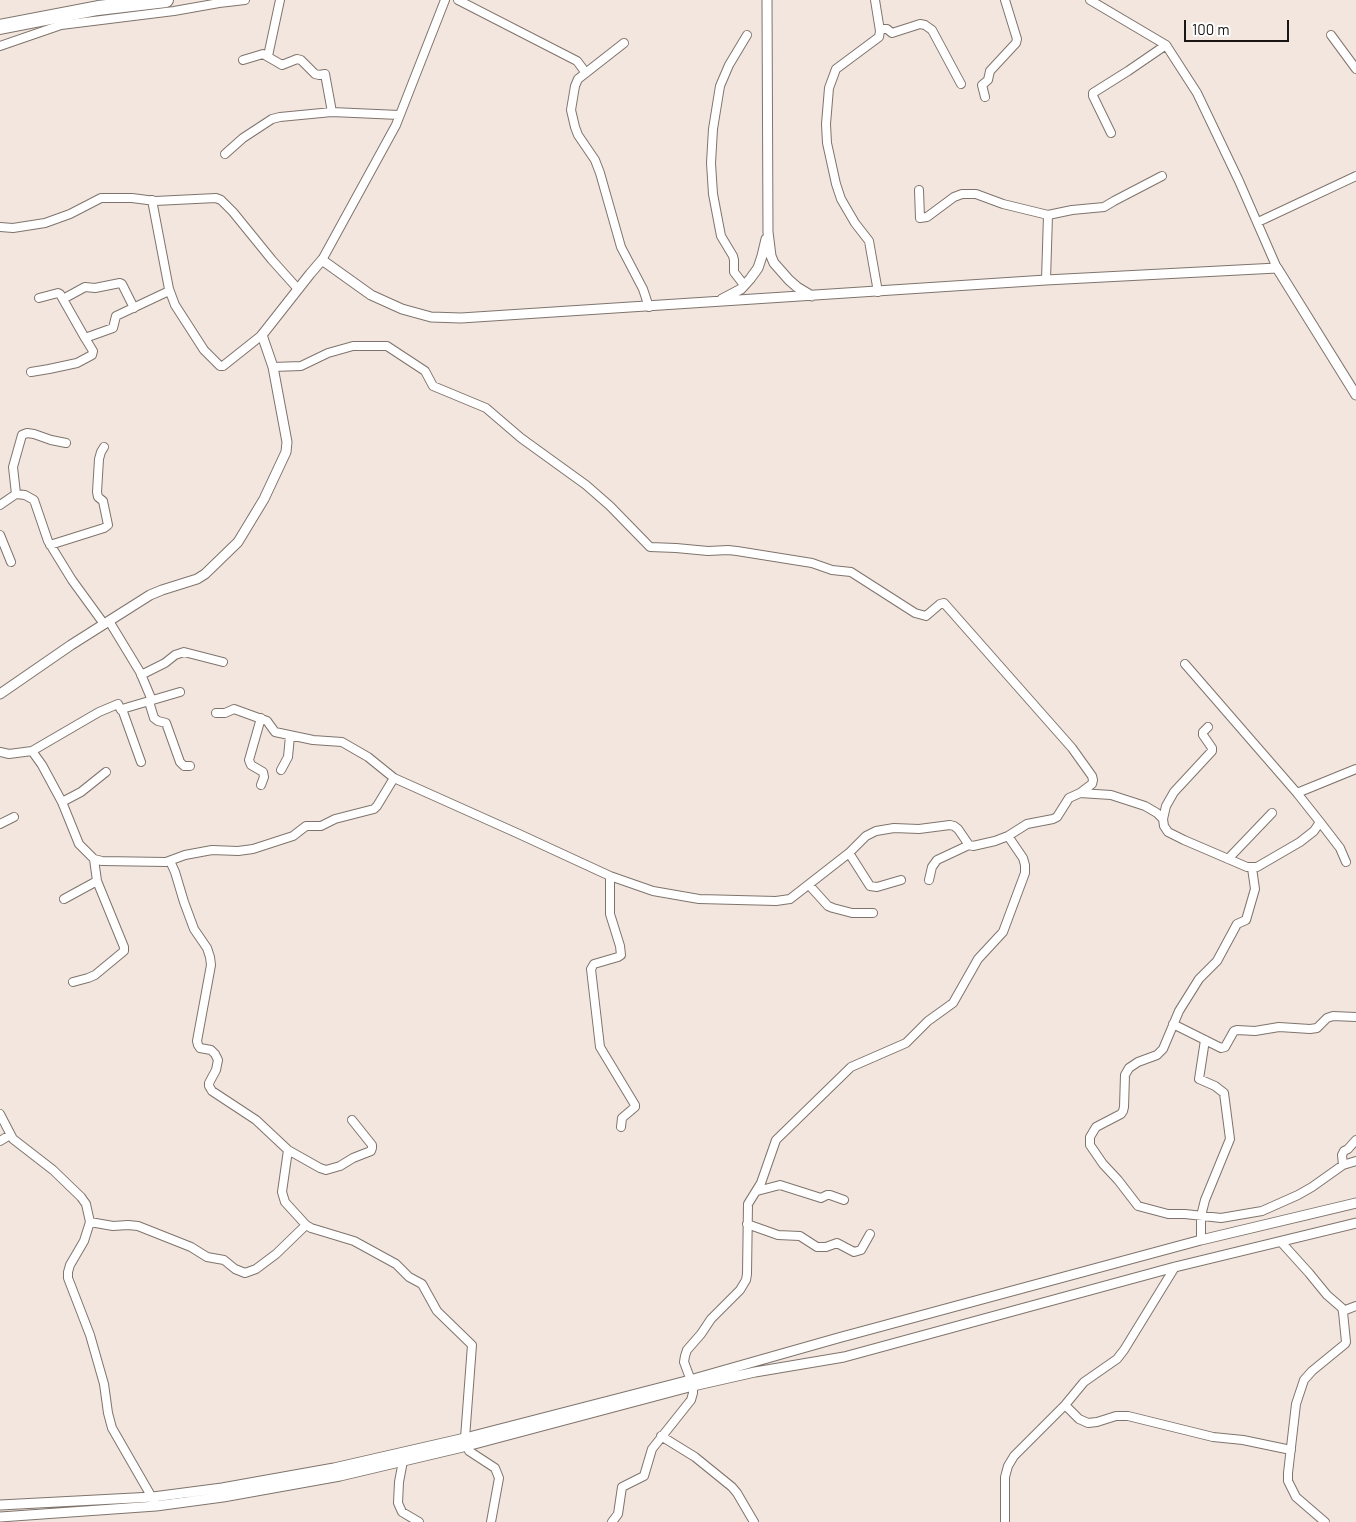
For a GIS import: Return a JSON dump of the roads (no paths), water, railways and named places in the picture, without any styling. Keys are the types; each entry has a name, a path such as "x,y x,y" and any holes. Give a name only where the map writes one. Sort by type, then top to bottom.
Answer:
{"highway":[{"path":"0,27 98,8 166,0"}],"street":[{"path":"0,46 60,25 245,0"},
{"path":"268,56 280,0"},
{"path":"152,200 169,291 175,305 204,350 220,366 226,365 262,336 322,260 399,115 445,0"},
{"path":"458,0 577,61 586,73"},
{"path":"875,0 880,29 879,37 836,69 830,88 826,124 827,143 836,184 841,199 855,223 869,240 878,292"},
{"path":"985,97 982,84 988,80 990,71 1016,43 1017,39 1005,0"},
{"path":"1090,0 1166,44 1197,93 1258,222 1277,268 1356,395"},
{"path":"767,3 768,232 771,256 774,263 793,284 813,296"},
{"path":"880,29 887,29 892,33 920,24 925,25 932,30 961,84"},
{"path":"1331,34 1356,70"},
{"path":"744,286 734,272 734,260 721,236 713,194 711,163 713,129 720,86 729,65 747,35"},
{"path":"624,43 578,79 571,110 578,135 595,160 608,198 618,240 643,289 649,306"},
{"path":"1111,133 1093,93 1166,44"},
{"path":"243,60 263,54 282,65 297,59 301,60 315,74 319,76 325,74 332,112"},
{"path":"224,154 243,138 272,119 280,117 332,112 399,115"},
{"path":"919,190 920,218 927,217 962,194 976,194 1003,204 1048,215 1072,210 1104,207 1162,176"},
{"path":"1258,222 1356,176"},
{"path":"0,227 13,228 45,223 70,214 100,198 152,200 216,198 221,200 233,212 298,289"},
{"path":"1046,280 1048,215"},
{"path":"715,302 744,286 758,268 768,232"},
{"path":"322,260 371,295 402,309 431,317 461,318 1046,280 1277,268"},
{"path":"63,299 85,287 94,288 120,283 134,308"},
{"path":"85,338 113,328 116,316 169,291"},
{"path":"31,372 69,365 92,355 93,351 58,293 39,298"},
{"path":"0,694 71,645 150,595 197,579 205,574 238,542 264,498 286,452 287,442 273,368 262,336"},
{"path":"273,368 301,366 343,348 384,345 425,371 433,386 486,408 521,438 586,485 610,506 650,547 737,551 812,563 832,570 851,572 915,613 926,616 940,604 944,604 1072,748 1093,780 1092,784 1066,801 1057,817 1027,824 1008,836 973,846 969,845 934,862 929,880"},
{"path":"16,494 13,467 22,435 27,432 66,443"},
{"path":"50,545 104,528 108,525 103,501 98,497 97,492 99,459 104,447"},
{"path":"0,505 16,494 25,494 34,500 50,545 72,580 107,622 141,674 151,699 150,705 154,718 166,723 180,762 184,766 190,766"},
{"path":"0,535 11,562"},
{"path":"141,674 184,652 223,662"},
{"path":"1185,664 1297,793 1340,848 1346,862"},
{"path":"121,710 151,699 180,692"},
{"path":"0,752 9,754 32,751 100,712 118,704 130,728 141,762"},
{"path":"216,714 234,709 267,721 276,732 313,740 347,744 368,757 394,778 610,876 661,893 699,899 783,901 794,897 871,833 894,828 919,829 950,825 954,826 969,845"},
{"path":"261,718 249,760 250,765 263,772 264,777 261,785"},
{"path":"1208,727 1203,732 1203,735 1212,748 1212,752 1174,792 1166,806 1163,819 1165,829 1168,832 1252,868 1300,842 1314,831 1320,822"},
{"path":"281,770 288,757 290,736"},
{"path":"32,751 42,764 62,802 79,844 94,858 102,861 170,861 185,855 212,850 238,851 253,849 293,836 306,826 321,826 335,820 370,811 377,806 394,778"},
{"path":"1297,793 1356,769"},
{"path":"62,802 81,792 106,772"},
{"path":"1080,793 1111,795 1145,806 1163,819"},
{"path":"1228,859 1272,813"},
{"path":"0,824 14,816"},
{"path":"612,1522 618,1514 622,1487 644,1476 650,1453 661,1436 688,1406 691,1400 693,1393 684,1362 688,1350 711,1319 740,1290 746,1280 748,1204 761,1183 776,1140 846,1071 854,1065 906,1043 928,1021 953,1003 978,959 1003,932 1025,873 1023,858 1008,836"},
{"path":"849,853 870,886 877,887 902,880"},
{"path":"72,982 95,975 124,952 124,947 97,881 94,858"},
{"path":"170,861 194,929 207,948 210,957 211,965 197,1042 200,1048 211,1050 218,1060 216,1070 209,1083 210,1089 256,1120 288,1150 326,1170 340,1166 372,1148 372,1145 352,1120"},
{"path":"1252,868 1255,889 1246,920 1235,926 1217,961 1199,979 1179,1011 1161,1052 1129,1068 1125,1074 1123,1112 1096,1127 1089,1141 1090,1145 1103,1164 1138,1206 1168,1214 1221,1218 1262,1210 1298,1195 1343,1165 1356,1161"},
{"path":"610,876 610,914 621,955 594,964 591,969 600,1047 635,1105 622,1118 621,1127"},
{"path":"64,899 97,881"},
{"path":"809,885 828,906 852,913 873,913"},
{"path":"1173,1024 1223,1048 1234,1031 1237,1030 1255,1032 1279,1027 1310,1029 1316,1028 1327,1018 1333,1016 1356,1017"},
{"path":"1201,1240 1201,1216 1209,1187 1230,1139 1224,1092 1199,1079 1205,1040"},
{"path":"0,1114 16,1143 48,1166 86,1204 90,1222 84,1241 70,1265 68,1278 90,1335 104,1384 112,1428 153,1497 156,1506"},
{"path":"0,1141 10,1135"},
{"path":"1343,1165 1342,1155 1356,1137"},
{"path":"288,1150 282,1197 306,1225 354,1241 396,1264 409,1277 425,1287 437,1311 472,1345 466,1442 469,1451 495,1468 499,1478 491,1522"},
{"path":"757,1191 780,1185 821,1198 830,1195 844,1200"},
{"path":"0,1517 156,1506 223,1497 340,1476 403,1461 466,1442 691,1383 847,1336 1201,1240 1356,1203"},
{"path":"90,1222 113,1226 138,1226 191,1247 207,1257 224,1260 235,1269 245,1273 256,1269 276,1254 306,1225"},
{"path":"691,1383 844,1357 1175,1267 1356,1223"},
{"path":"747,1224 778,1235 800,1236 817,1247 826,1247 837,1243 854,1252 861,1250 870,1234"},
{"path":"1281,1242 1327,1295 1343,1310 1346,1342 1304,1380 1296,1404 1288,1481 1291,1490 1296,1496 1325,1522"},
{"path":"1005,1522 1004,1482 1008,1466 1014,1456 1065,1405 1084,1382 1121,1355 1175,1267"},
{"path":"1343,1310 1356,1306"},
{"path":"1065,1405 1079,1419 1088,1423 1116,1416 1128,1416 1213,1436 1291,1450"},
{"path":"661,1436 695,1457 732,1487 754,1522"},
{"path":"0,1505 153,1497 222,1488 466,1442"},
{"path":"403,1461 398,1503 402,1512 419,1522"}]}
